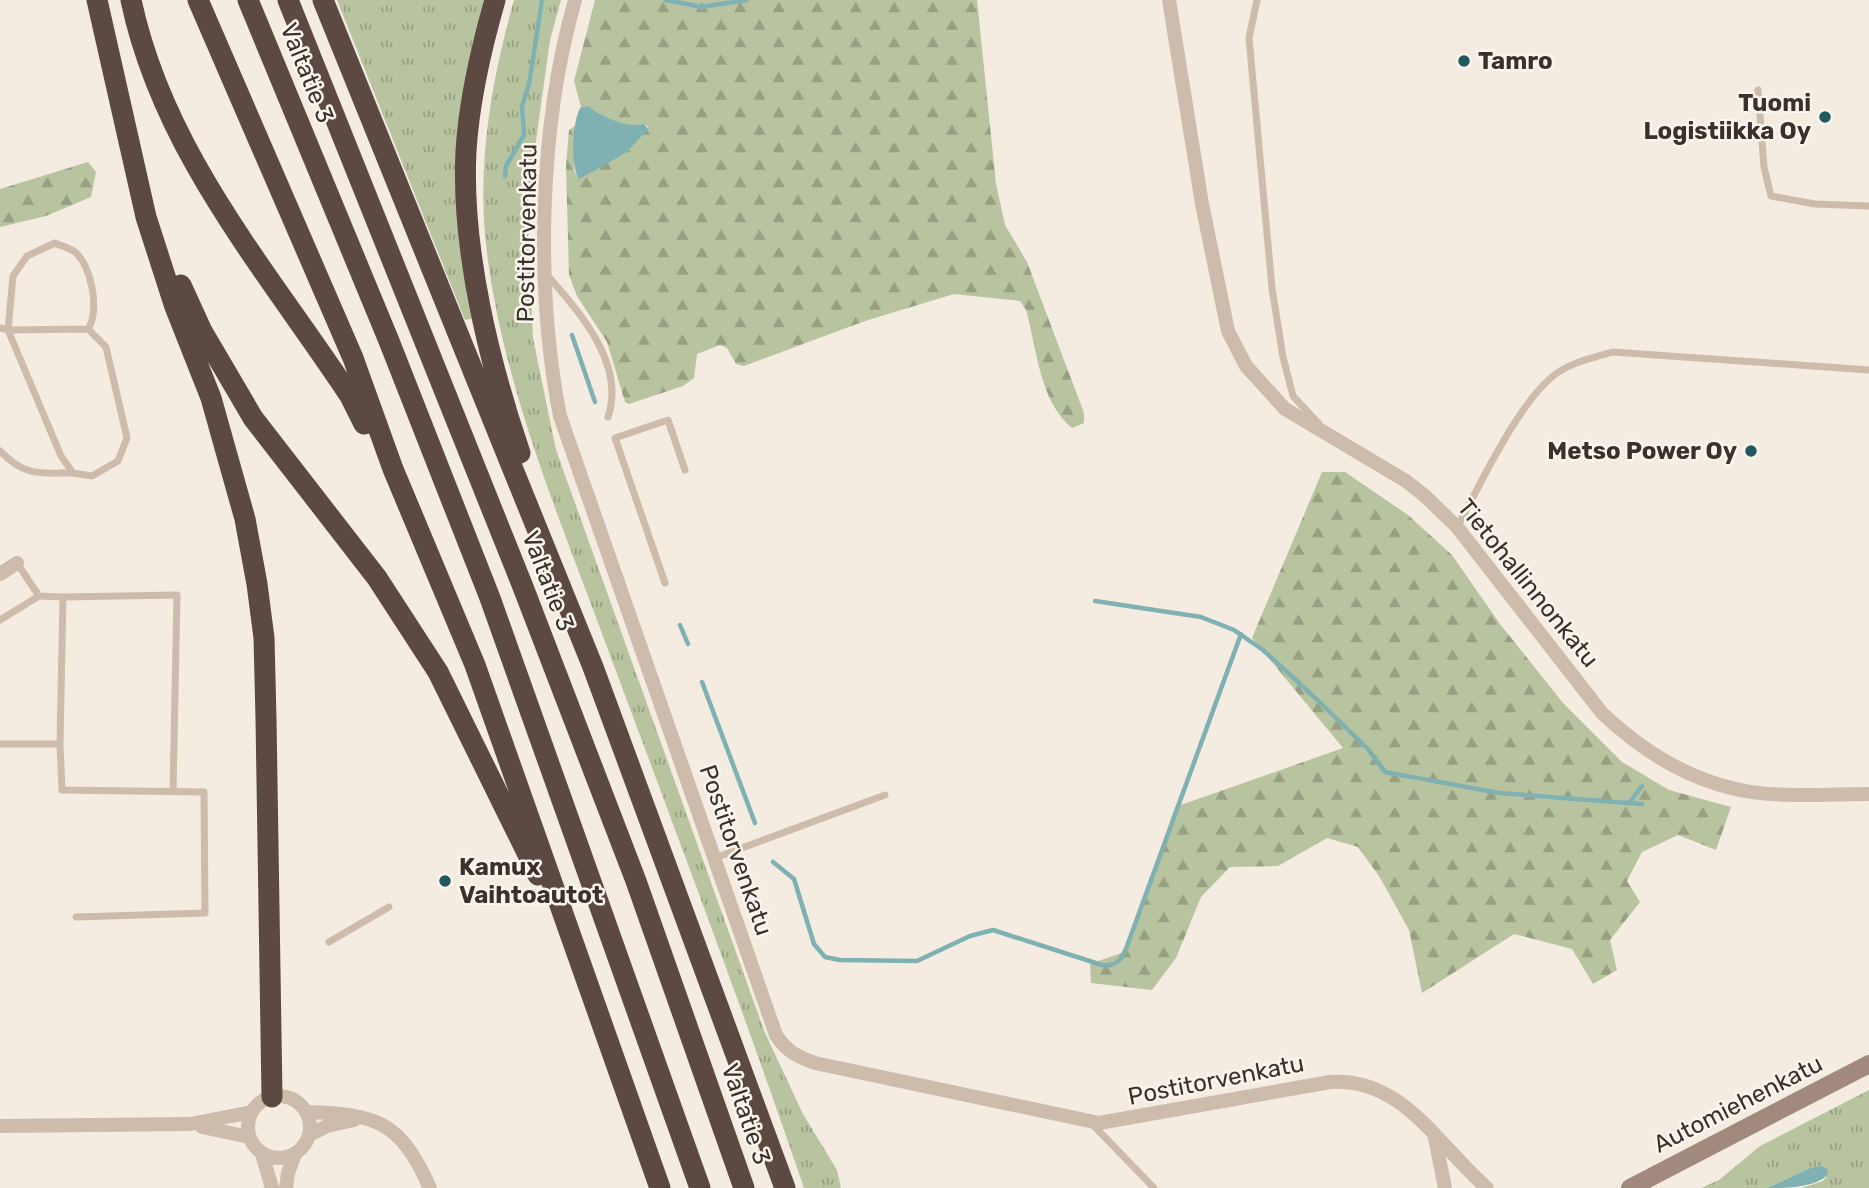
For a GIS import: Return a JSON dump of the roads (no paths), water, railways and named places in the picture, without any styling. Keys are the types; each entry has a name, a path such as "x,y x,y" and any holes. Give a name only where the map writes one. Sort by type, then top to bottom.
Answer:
{"highway":[{"path":"97,0 146,217 227,450 245,519 257,584 264,638 267,719 272,1097"},
{"path":"131,0 156,89 200,175 350,396 372,441 393,469"},
{"path":"198,0 352,358 393,469 475,666 660,1188"},
{"name":"Valtatie 3","path":"248,0 389,341 490,598 700,1188"},
{"name":"Valtatie 3","path":"288,0 523,587 636,881 744,1188"},
{"path":"323,0 568,606 670,870 785,1188"},
{"path":"495,0 479,61 466,153 471,251 504,407 568,606"},
{"path":"135,167 185,294 227,375 279,455 348,540 410,625 465,723 540,881 562,912"}],"main road":[{"name":"Automiehenkatu","path":"1630,1188 1869,1064"}],"street":[{"name":"Postitorvenkatu","path":"575,0 554,103 545,272 552,377 566,436 776,1035 789,1051 815,1063 1090,1122 1110,1123 1340,1081 1368,1085 1390,1094 1410,1109 1487,1188"},
{"name":"Tietohallinnonkatu","path":"1169,0 1202,204 1228,331 1246,366 1264,388 1285,409 1406,481 1457,527 1602,713 1628,737 1664,762 1700,778 1742,791 1869,794"},
{"path":"0,573 17,563"},
{"path":"0,1126 190,1124 252,1112 272,1097 292,1099 307,1112 374,1118 399,1137 422,1169 430,1188"},
{"path":"252,1112 248,1121 250,1137 262,1154 272,1188"},
{"path":"307,1112 309,1135"},
{"path":"286,1188 295,1154 309,1135 327,1126 364,1118"},
{"path":"190,1124 250,1137"},
{"path":"1435,1137 1445,1188"},
{"path":"262,1154 275,1158 295,1154"}],"lane":[{"path":"1257,0 1249,38 1272,288 1293,396 1329,435"},
{"path":"1758,90 1764,167 1771,196 1815,204 1869,206"},
{"path":"74,473 61,456 4,329 13,276 27,256 55,243 76,253 89,277 95,304 95,320 88,329"},
{"path":"545,272 587,325 607,361 613,402 608,417"},
{"path":"0,451 11,463 31,474 74,473 92,476 118,461 127,438 106,347 88,329 4,329"},
{"path":"1457,527 1533,396 1558,373 1585,360 1613,352 1869,370"},
{"path":"665,583 615,438 668,421 685,470"},
{"path":"17,563 39,596"},
{"path":"0,620 39,596 177,595 173,792"},
{"path":"63,597 60,744 62,790 204,792 205,913 76,917"},
{"path":"0,744 60,744"},
{"path":"715,858 886,795"},
{"path":"329,942 390,907"},
{"path":"1090,1122 1154,1188"}],"water":[{"path":"588,106 614,121 644,124 648,129 626,153 579,179 574,164 574,132 581,107"},
{"path":"1821,1166 1827,1169 1828,1175 1815,1183 1767,1188 1810,1168"}],"waterway":[{"path":"505,176 506,166 524,135 522,106 529,84 542,0"},
{"path":"666,0 702,7 746,0"},
{"path":"572,335 595,402"},
{"path":"1095,601 1201,617 1234,630 1263,650 1311,694 1368,749 1385,772 1499,793 1642,804"},
{"path":"680,625 688,644"},
{"path":"773,862 794,879 814,944 825,957 840,960 917,961 970,936 993,930 1102,965 1115,963 1127,946 1241,634"},
{"path":"702,682 755,823"},
{"path":"1629,803 1642,786"}],"place":[{"name":"Tamro","path":"1464,61"},
{"name":"Tuomi Logistiikka Oy","path":"1825,117"},
{"name":"Metso Power Oy","path":"1751,451"},
{"name":"Kamux Vaihtoautot","path":"445,881"}]}
